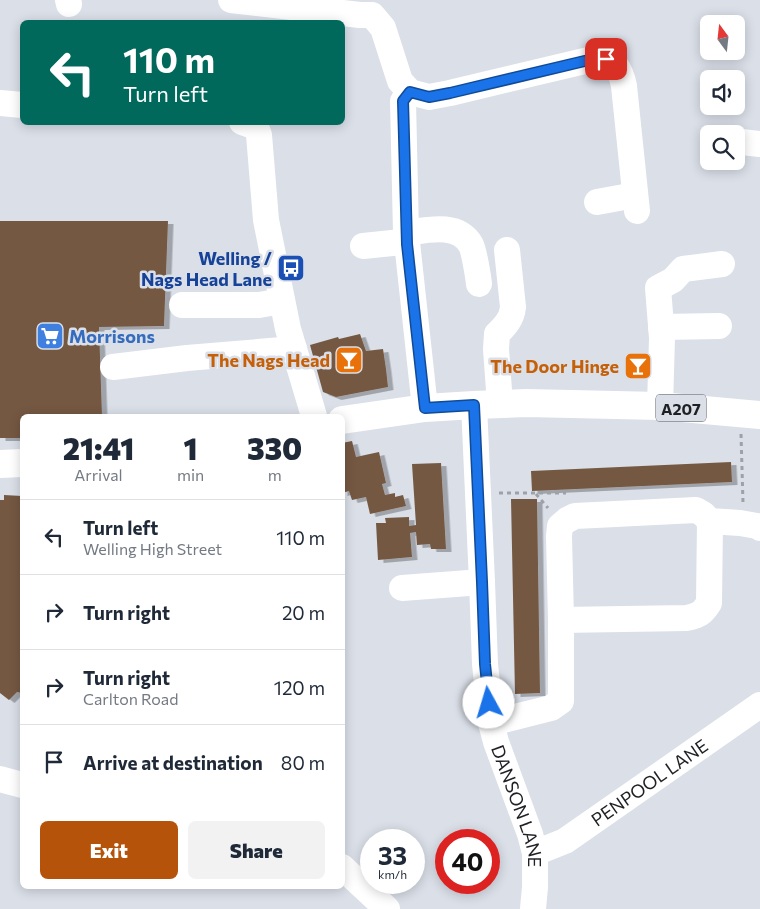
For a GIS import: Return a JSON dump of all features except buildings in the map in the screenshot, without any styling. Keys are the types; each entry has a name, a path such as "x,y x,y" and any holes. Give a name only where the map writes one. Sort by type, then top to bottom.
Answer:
{"main road":[{"name":"A207","path":"345,420 425,408 526,402 660,406 750,414"},
{"path":"0,464 20,463"}],"street":[{"path":"231,0 372,15 383,28 400,81 410,92 429,97 593,59 606,59 614,64 621,73 624,86 636,203 598,202"},
{"path":"410,92 403,101 406,238 425,408"},
{"path":"0,103 20,105"},
{"path":"250,125 256,127 259,135 266,220 282,301 313,414"},
{"path":"363,246 402,242 406,238 440,229 460,233 471,246 479,284"},
{"name":"DANSON LANE","path":"507,250 514,307 508,322 497,334 487,404 478,493 485,664 492,723 496,742 530,834 535,854 533,909"},
{"path":"660,406 661,327 658,288 673,280 683,269 722,264"},
{"path":"182,304 259,305 282,301"},
{"path":"661,327 719,326"},
{"path":"113,367 186,358 294,349"},
{"path":"492,723 551,708 561,701 559,536 560,526 567,520 575,516 696,510 710,521 752,525"},
{"path":"561,620 687,618 699,615 708,604 710,521"},
{"path":"402,588 482,582"},
{"name":"PENPOOL LANE","path":"535,854 565,841 760,705"},
{"path":"0,779 20,784"},
{"path":"345,871 387,909"}],"path":[{"path":"750,414 752,525"},
{"path":"478,493 566,493"}],"place":[{"name":"Welling / Nags Head Lane","path":"291,268"},
{"name":"Morrisons","path":"50,336"},
{"name":"The Nags Head","path":"349,360"},
{"name":"The Door Hinge","path":"638,366"}],"route":[{"path":"489,703 485,664 474,405 425,408 407,244 403,101 410,92 429,97 593,59 606,59"}]}
